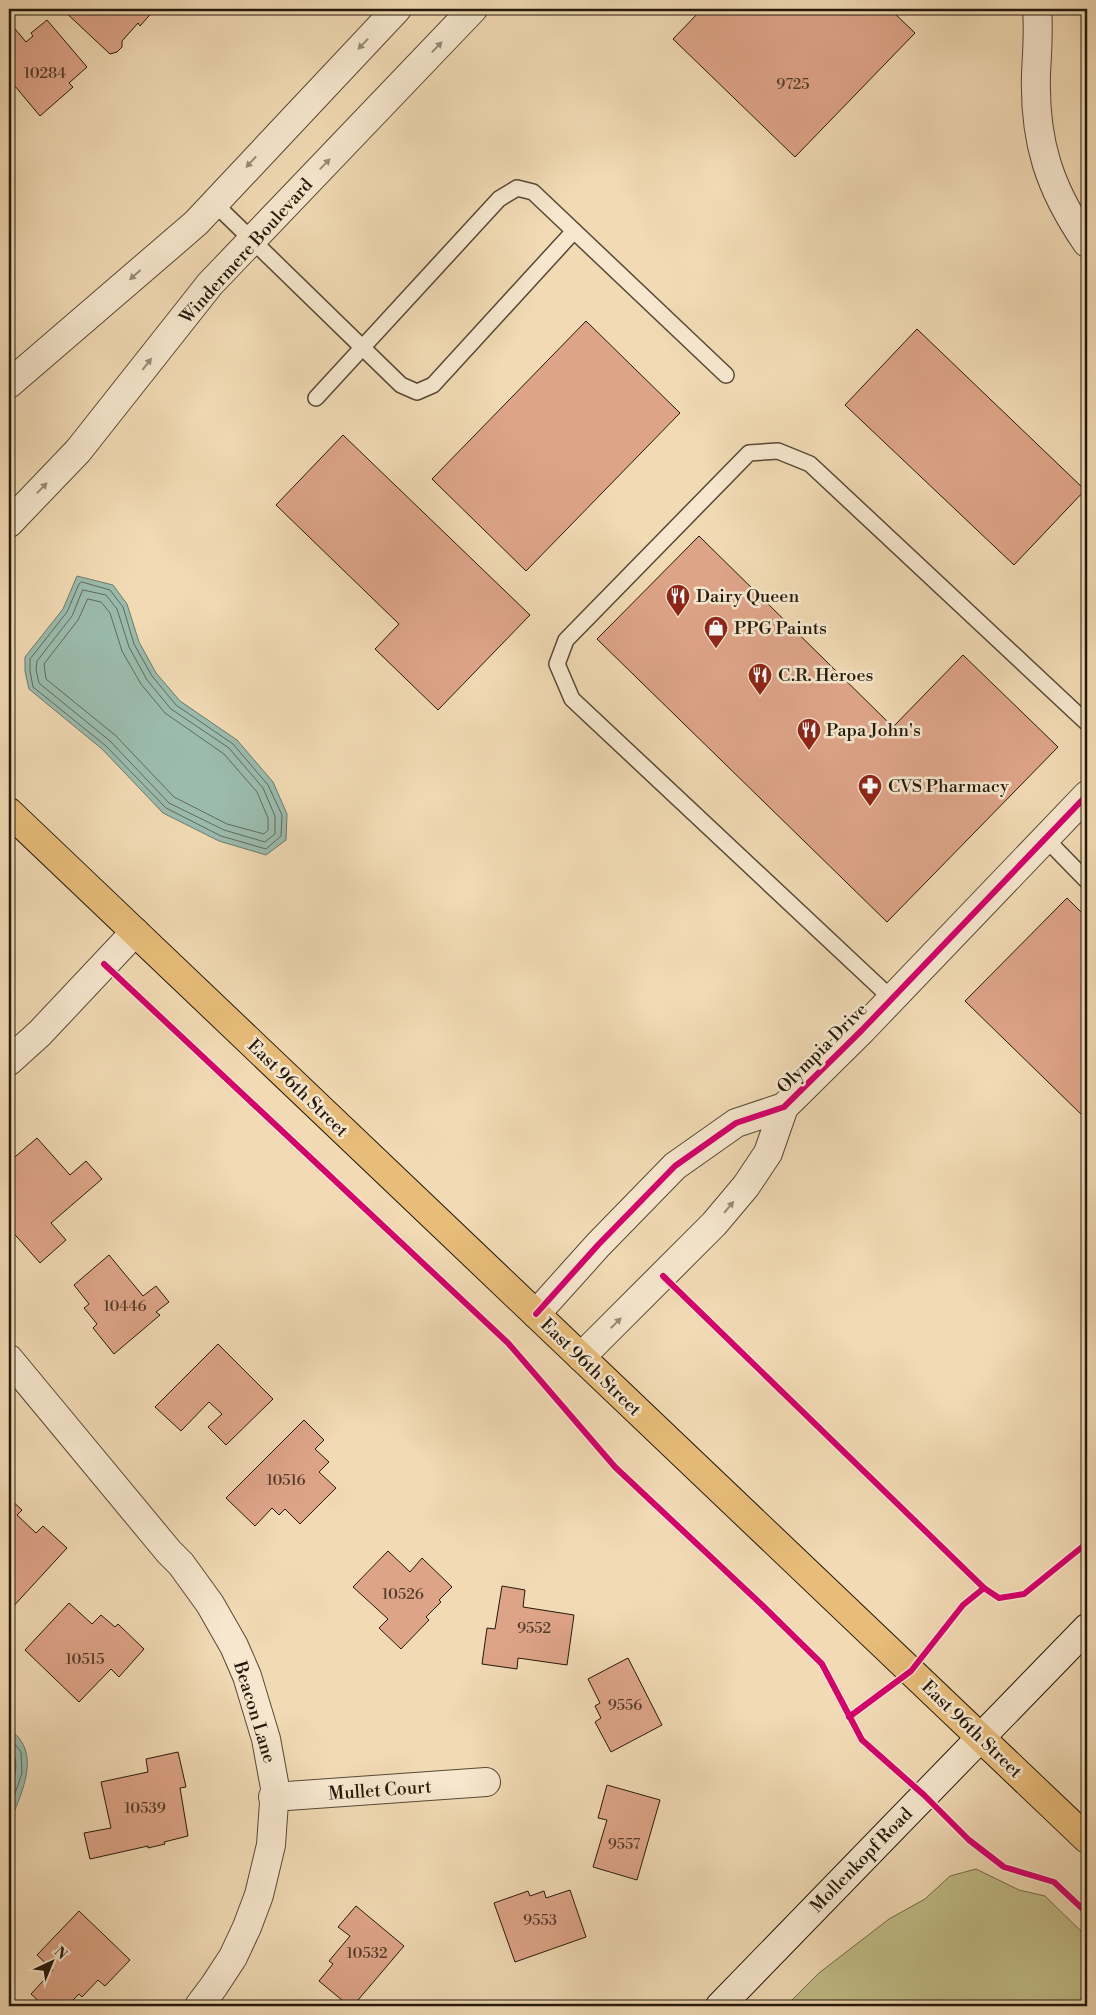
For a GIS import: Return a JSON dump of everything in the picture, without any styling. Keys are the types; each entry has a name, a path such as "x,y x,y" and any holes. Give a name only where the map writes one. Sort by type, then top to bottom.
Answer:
{"main road":[{"name":"East 96th Street","path":"9,812 1087,1839"}],"street":[{"path":"9,384 196,223 396,9"},
{"name":"Windermere Boulevard","path":"9,524 78,451 210,284 473,9"},
{"path":"1037,9 1039,30 1036,74 1037,114 1042,150 1052,181 1068,216 1087,243"},
{"name":"Olympia Drive","path":"581,1358 714,1224 746,1186 768,1153 784,1107 892,999 1087,795"},
{"path":"9,1061 40,1033 135,932"},
{"name":"Olympia Drive","path":"536,1314 598,1245 675,1166 736,1123 784,1107"},
{"name":"Beacon Lane","path":"9,1359 163,1545 181,1564 210,1604 227,1631 247,1676 266,1739 275,1788 273,1797 274,1812 271,1845 259,1895 247,1927 232,1957 199,2006"},
{"name":"Mollenkopf Road","path":"720,2006 1087,1628"},
{"name":"Mullet Court","path":"273,1797 486,1782"}],"lane":[{"path":"316,398 499,198 517,188 533,192 726,376"},
{"path":"214,203 401,385 417,392 433,385 574,231"},
{"path":"892,999 572,698 557,664 566,640 749,454 778,451 810,464 1087,723"},
{"path":"1046,839 1087,881"}],"shaded area":[{"path":"976,1869 1019,1890 1045,1896 1087,1937 1087,2006 786,2006 819,1973 889,1919 925,1899 950,1876"}],"water":[{"path":"77,576 113,585 127,604 139,642 156,673 180,701 237,740 273,782 287,814 286,840 266,855 219,841 163,813 102,749 29,689 25,671 25,657 63,609"},
{"path":"9,1729 20,1739 25,1750 27,1762 23,1788 9,1825"}],"building":[{"path":"62,9 155,9 140,26 138,23 122,41 122,47 117,52 110,54"},
{"path":"702,9 890,9 915,33 795,157 673,39"},
{"path":"47,20 87,67 69,83 73,87 40,116 9,79 9,27 11,24 26,42 33,36 31,33"},
{"path":"586,321 680,413 526,571 432,479"},
{"path":"917,329 1085,490 1014,565 845,405"},
{"path":"343,435 530,615 438,710 375,649 399,624 276,505"},
{"path":"699,536 893,727 963,655 1058,747 887,922 597,639"},
{"path":"1067,898 1087,918 1087,1120 965,1001"},
{"path":"37,1138 70,1175 86,1161 102,1179 51,1223 66,1240 40,1263 9,1228 9,1205 11,1203 9,1200 9,1162"},
{"path":"109,1255 143,1296 156,1286 169,1302 156,1312 160,1315 114,1354 93,1328 97,1324 84,1308 89,1304 74,1285"},
{"path":"218,1344 273,1399 226,1445 208,1427 222,1414 209,1402 181,1431 155,1407"},
{"path":"304,1420 324,1440 315,1449 329,1462 319,1472 336,1488 300,1524 285,1509 279,1515 272,1508 255,1526 226,1498"},
{"path":"9,1498 22,1510 17,1515 36,1533 43,1526 67,1548 10,1610"},
{"path":"388,1551 410,1572 422,1558 452,1587 439,1600 441,1602 426,1617 429,1620 401,1649 379,1628 388,1619 353,1587"},
{"path":"502,1586 525,1590 523,1607 574,1615 567,1665 518,1658 517,1669 482,1664 487,1628 495,1629"},
{"path":"69,1603 92,1624 101,1615 115,1627 118,1624 144,1649 119,1677 111,1669 79,1702 25,1650"},
{"path":"628,1658 662,1725 611,1752 595,1722 601,1718 595,1706 600,1703 588,1679"},
{"path":"178,1752 186,1787 180,1788 188,1836 148,1848 148,1846 90,1859 84,1833 111,1828 101,1782 148,1772 146,1759"},
{"path":"607,1785 660,1800 637,1880 593,1867 607,1820 598,1818"},
{"path":"570,1890 586,1937 515,1962 494,1903 528,1891 530,1896 544,1891 546,1898"},
{"path":"356,1906 404,1946 353,2006 349,2006 319,1981 333,1964 329,1961 350,1936 338,1927"},
{"path":"79,1911 130,1960 105,1986 98,1980 82,1997 79,1994 67,2006 44,2006 31,1994 53,1970 37,1955"}],"cycle path":[{"path":"536,1314 598,1245 675,1166 736,1123 784,1107 862,1030 1087,795"},
{"path":"104,964 508,1343 615,1467 822,1664 862,1740 924,1795 969,1840 1004,1867 1054,1882 1087,1913"},
{"path":"663,1276 984,1588"},
{"path":"849,1717 911,1671 963,1605 984,1588 999,1598 1024,1594 1087,1543"}],"place":[{"name":"Dairy Queen","path":"678,617"},
{"name":"PPG Paints","path":"716,649"},
{"name":"C.R. Heroes","path":"760,696"},
{"name":"Papa John's","path":"809,751"},
{"name":"CVS Pharmacy","path":"870,807"}]}
